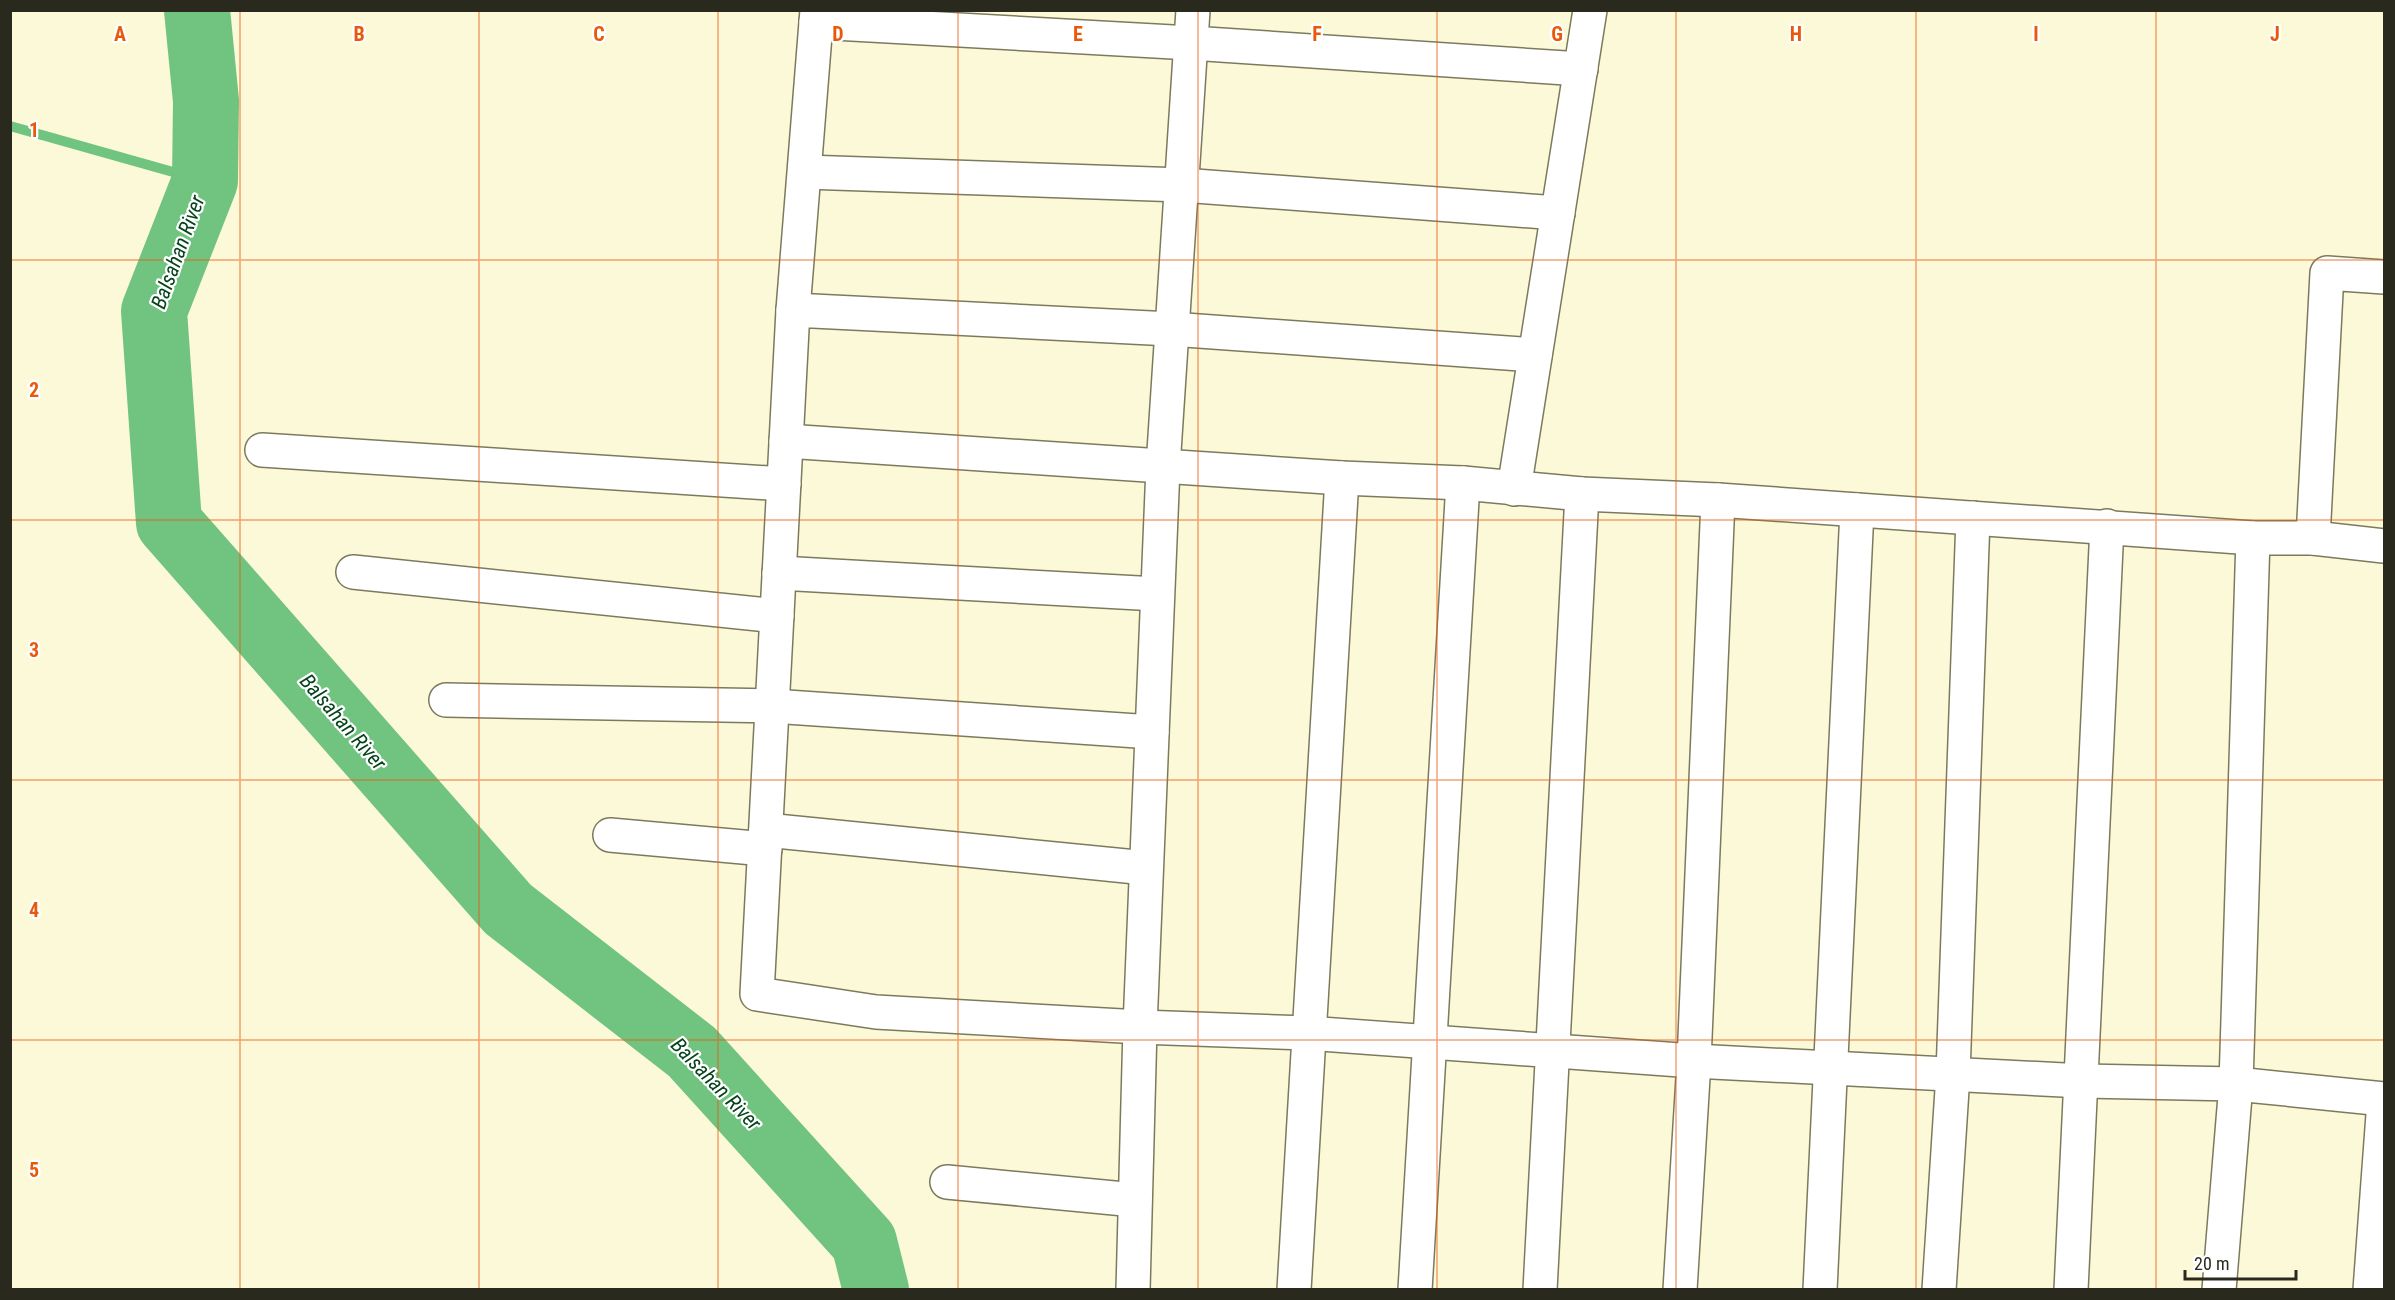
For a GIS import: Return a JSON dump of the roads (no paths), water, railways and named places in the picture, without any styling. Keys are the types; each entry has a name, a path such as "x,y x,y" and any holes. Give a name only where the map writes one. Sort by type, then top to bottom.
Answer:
{"street":[{"path":"1133,1290 1140,1027 1162,467 1193,10"},
{"path":"1514,489 1590,10"},
{"path":"1581,69 817,16 794,310 757,994 876,1012 1140,1027 1307,1033 1694,1061 2083,1081 2236,1084 2385,1100 2370,1290"},
{"path":"805,172 1182,185 1558,213"},
{"path":"2313,538 2327,273 2385,277"},
{"path":"794,310 1172,329 1535,356"},
{"path":"786,441 1162,467 1462,483 1582,494 1718,500 2253,538 2313,538 2385,546"},
{"path":"262,450 784,484"},
{"path":"1294,1290 1307,1033 1342,478"},
{"path":"1415,1290 1462,483"},
{"path":"1540,1290 1582,494"},
{"path":"1680,1290 1694,1061 1718,500"},
{"path":"1820,1290 1857,510"},
{"path":"1940,1290 1953,1074 1973,518"},
{"path":"2071,1290 2083,1081 2107,526"},
{"path":"2219,1290 2236,1084 2253,538"},
{"path":"353,572 777,616"},
{"path":"780,573 1157,594"},
{"path":"446,700 772,706 1152,732"},
{"path":"610,835 765,840 1146,868"},
{"path":"947,1182 1135,1200"}],"waterway":[{"name":"Balsahan River","path":"197,10 206,101 205,181 154,311 169,523 508,909 692,1052 864,1242 876,1290"},
{"path":"10,126 205,181"}]}
